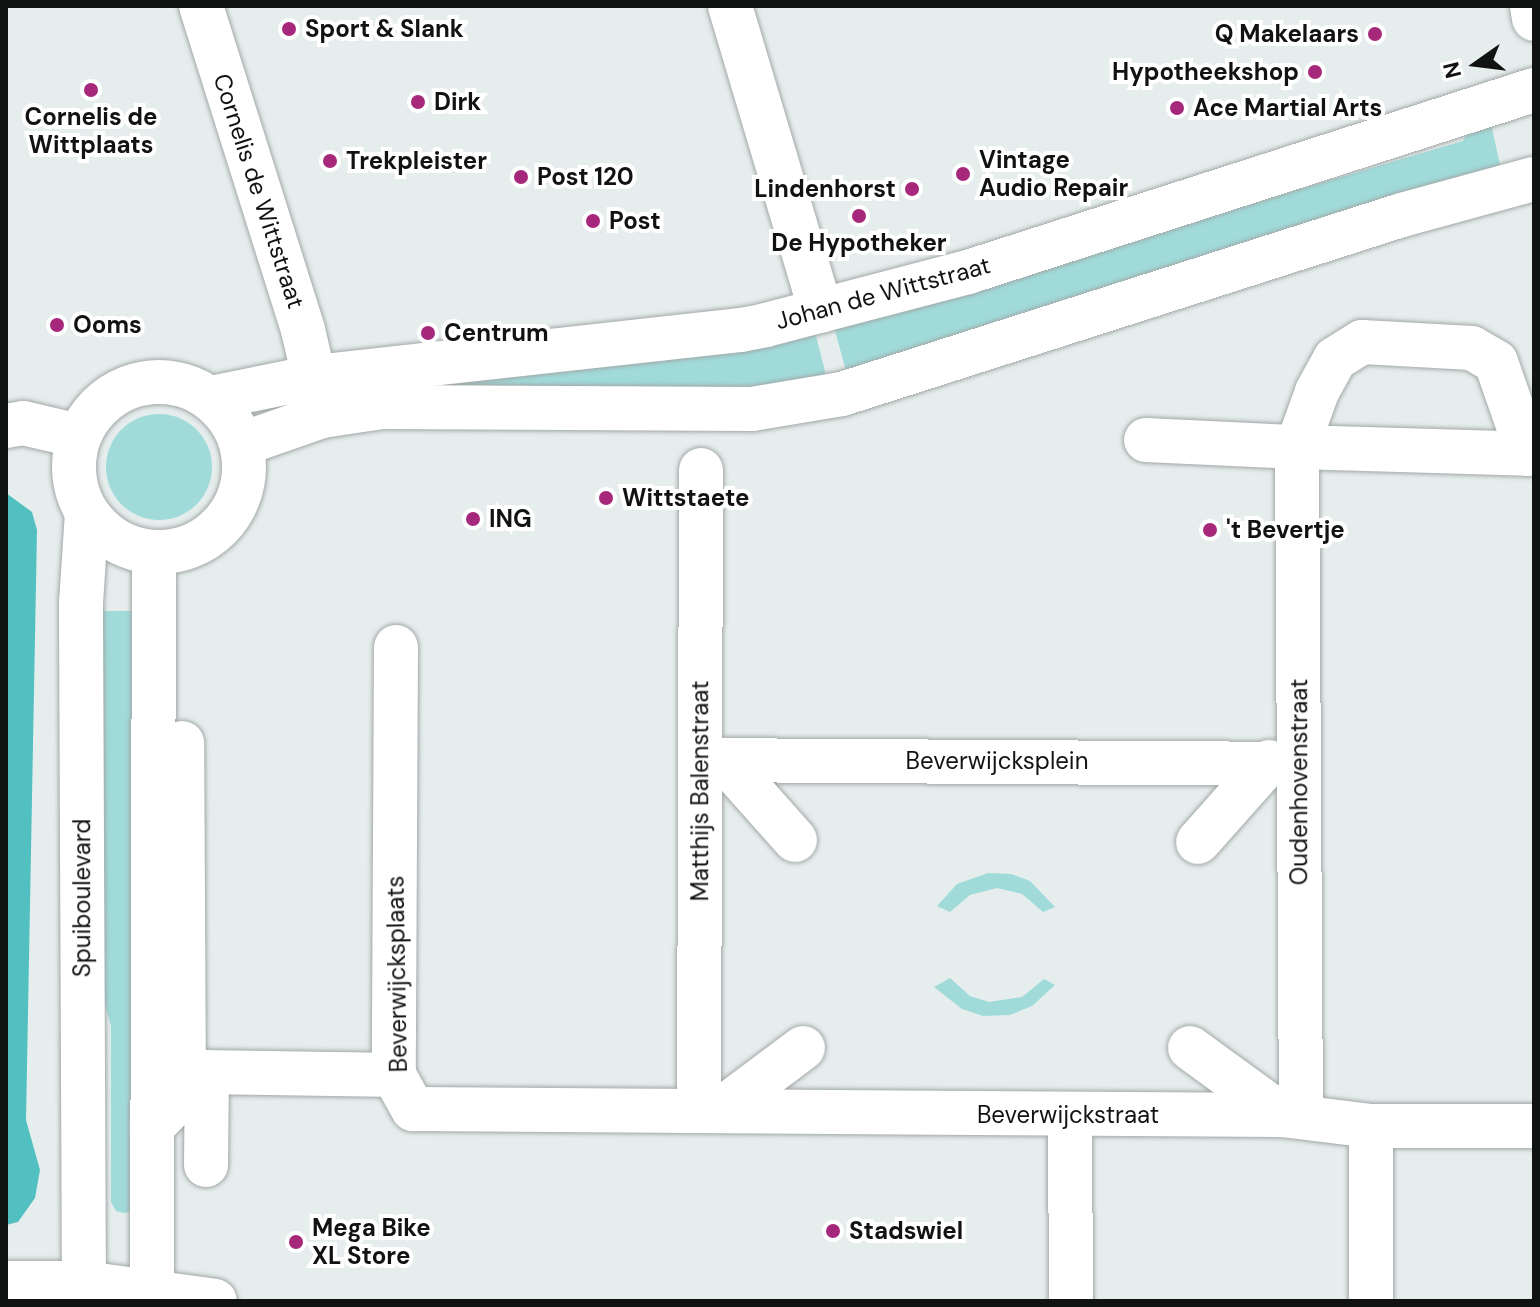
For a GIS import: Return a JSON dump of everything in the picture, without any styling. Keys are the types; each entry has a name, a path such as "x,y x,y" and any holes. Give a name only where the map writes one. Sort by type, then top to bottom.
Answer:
{"street":[{"name":"Cornelis de Wittstraat","path":"201,6 299,315 314,377"},
{"path":"730,6 821,311"},
{"path":"1532,6 1534,19"},
{"name":"Johan de Wittstraat","path":"211,398 314,377 741,330 968,272 1534,90"},
{"path":"242,444 322,416 382,407 752,409 842,394 1402,215 1534,179"},
{"path":"1146,440 1297,447 1528,454 1496,362 1472,348 1362,342 1335,359 1317,392 1297,447"},
{"path":"142,382 176,382 211,398 235,427 242,444 243,484 226,521 194,545 154,552 116,541 87,513 77,489 74,462 79,436 89,417 104,401 142,382"},
{"path":"6,426 23,423 79,436"},
{"name":"Oudenhovenstraat","path":"1291,1116 1284,763 1297,447"},
{"name":"Matthijs Balenstraat","path":"701,470 712,760 709,1111"},
{"name":"Spuiboulevard","path":"84,1292 81,603 87,513"},
{"path":"152,1295 154,552"},
{"name":"Beverwijcksplaats","path":"396,647 394,1075 413,1109 602,1110"},
{"path":"712,760 795,840"},
{"name":"Beverwijcksplein","path":"712,760 1284,763"},
{"path":"1198,842 1284,763"},
{"path":"709,1111 803,1048"},
{"path":"1190,1048 1291,1116"},
{"path":"206,1165 207,1072 394,1075"},
{"name":"Beverwijckstraat","path":"602,1110 1291,1116 1371,1126 1534,1126"},
{"path":"1070,1116 1071,1301"},
{"path":"1371,1126 1371,1301"},
{"path":"6,1283 215,1301"}],"shaded area":[{"path":"1489,115 1503,178 849,382 834,327 1463,141 1474,119"},
{"path":"815,332 829,387 434,393 427,380"},
{"path":"159,414 179,418 196,430 208,447 212,467 208,487 196,504 179,516 159,520 139,516 122,504 110,487 106,467 110,447 122,430 139,418"},
{"path":"6,493 32,512 37,530 26,1120 40,1170 35,1198 18,1222 6,1225"},
{"path":"93,611 137,611 134,1211 124,1213 116,1211 111,1202 111,1026 93,961"},
{"path":"988,873 1011,874 1030,881 1055,907 1043,912 1022,894 997,888 970,895 950,912 937,906 957,884"},
{"path":"950,978 970,996 989,1002 1022,997 1044,979 1055,985 1032,1006 1010,1015 983,1016 962,1009 934,987"}],"place":[{"name":"Sport & Slank","path":"289,29"},
{"name":"Q Makelaars","path":"1375,34"},
{"name":"Hypotheekshop","path":"1315,72"},
{"name":"Cornelis de Wittplaats","path":"91,90"},
{"name":"Dirk","path":"418,102"},
{"name":"Ace Martial Arts","path":"1177,108"},
{"name":"Trekpleister","path":"330,161"},
{"name":"Vintage Audio Repair","path":"963,174"},
{"name":"Post 120","path":"521,177"},
{"name":"Lindenhorst","path":"912,189"},
{"name":"De Hypotheker","path":"859,216"},
{"name":"Post","path":"593,221"},
{"name":"Ooms","path":"57,325"},
{"name":"Centrum","path":"428,333"},
{"name":"Wittstaete","path":"606,498"},
{"name":"ING","path":"473,519"},
{"name":"'t Bevertje","path":"1210,530"},
{"name":"Stadswiel","path":"833,1231"},
{"name":"Mega Bike XL Store","path":"296,1242"}]}
